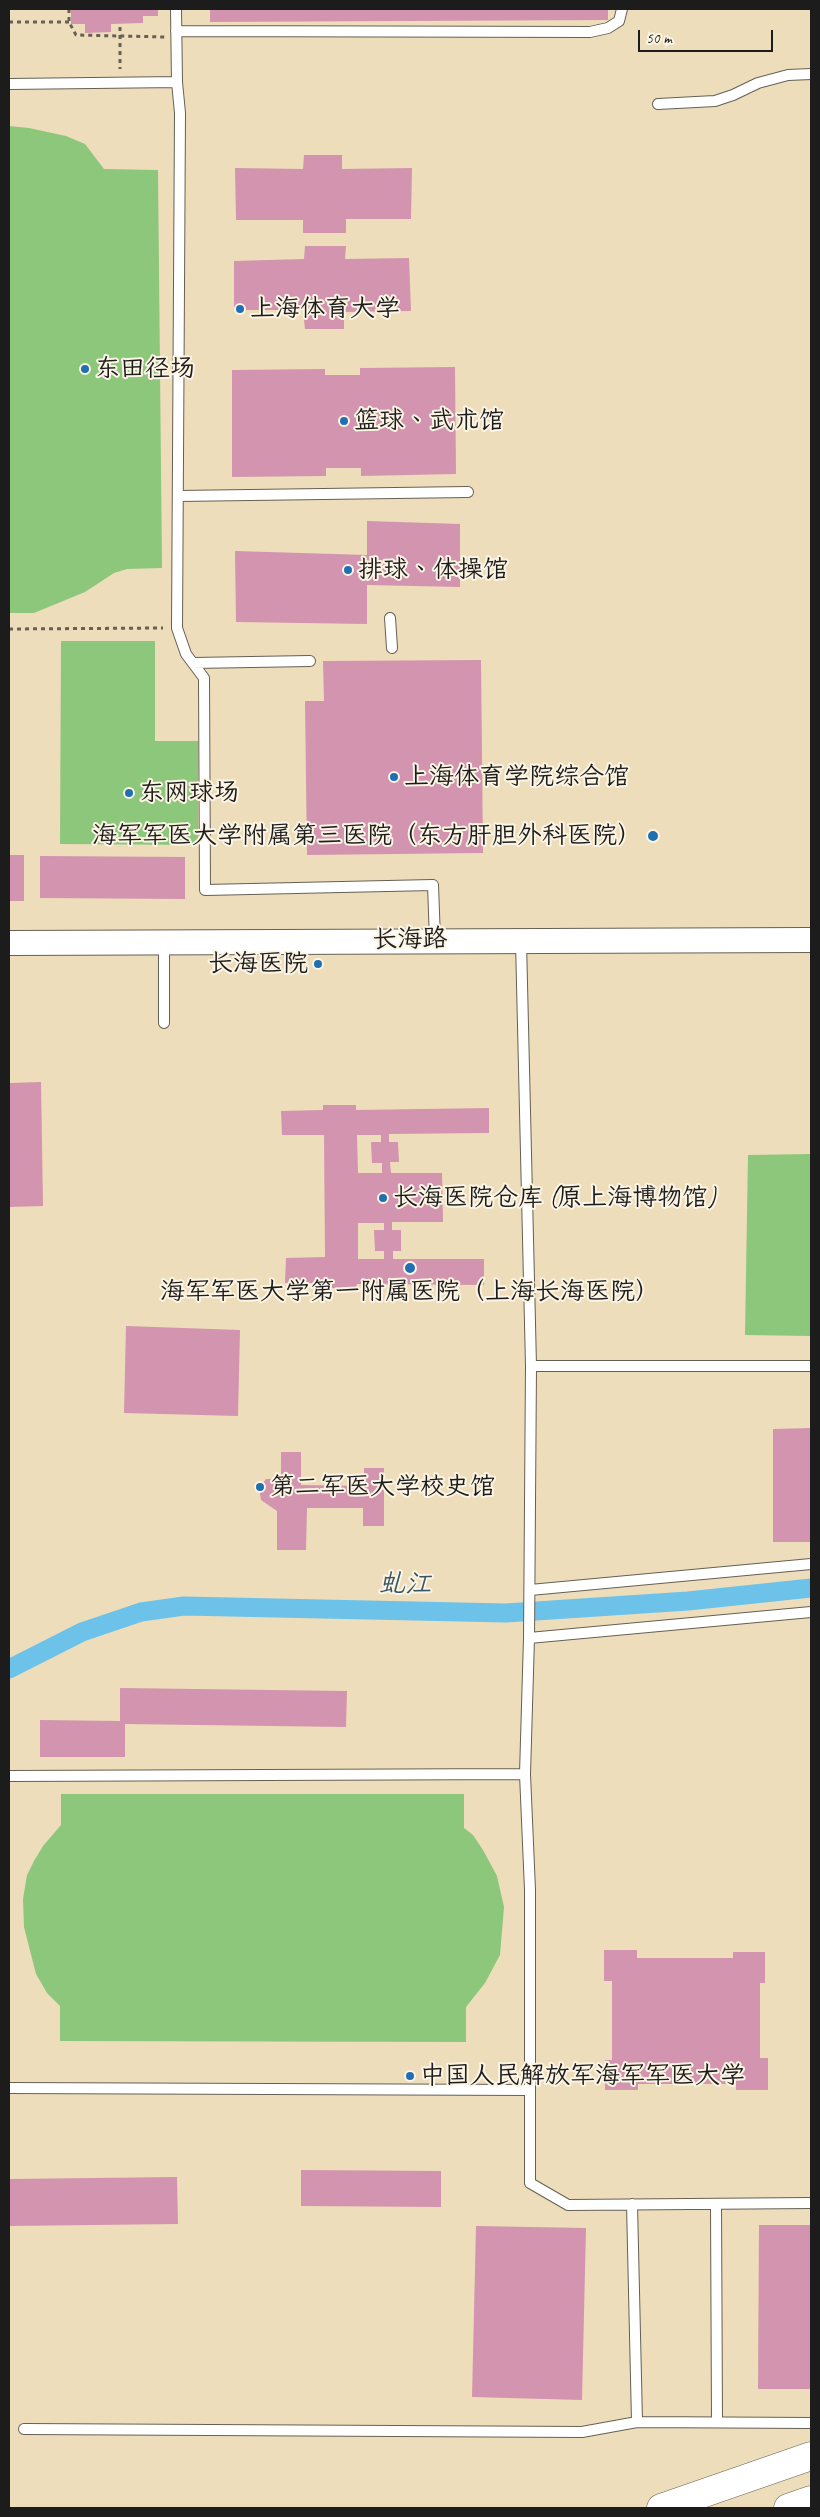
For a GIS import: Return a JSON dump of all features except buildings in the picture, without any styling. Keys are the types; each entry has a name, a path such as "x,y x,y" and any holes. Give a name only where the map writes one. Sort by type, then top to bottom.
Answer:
{"main road":[{"path":"662,2508 811,2456"},
{"path":"788,2508 811,2500"}],"street":[{"name":"长海路","path":"9,943 811,940"}],"lane":[{"path":"176,9 177,82 180,113 177,628 186,654 204,678 206,890 433,885 435,940"},
{"path":"176,34 590,32 608,28 619,21 622,9"},
{"path":"658,104 715,101 758,83 788,75 811,74"},
{"path":"9,84 177,82"},
{"path":"178,496 468,492"},
{"path":"390,618 392,648"},
{"path":"193,663 310,661"},
{"path":"522,940 531,1366 530,1638 525,1774 530,1890 530,2183 568,2205 811,2203"},
{"path":"164,942 164,1023"},
{"path":"531,1366 811,1366"},
{"path":"529,1594 811,1564"},
{"path":"530,1638 811,1612"},
{"path":"9,1776 525,1774"},
{"path":"9,2088 530,2090"},
{"path":"632,2204 638,2422"},
{"path":"716,2204 717,2422"},
{"path":"24,2429 582,2432 638,2422 811,2423"}],"path":[{"path":"69,9 69,22 76,35 176,34"},
{"path":"9,22 69,22"},
{"path":"120,27 120,82"},
{"path":"9,629 177,628"}],"green space":[{"name":"东田径场","path":"9,126 66,136 85,144 104,169 158,170 162,568 127,569 114,573 85,592 34,613 9,613"},
{"name":"东网球场","path":"61,641 155,641 155,741 198,741 198,845 60,844"},
{"path":"811,1154 811,1336 745,1335 748,1155"},
{"path":"61,1794 464,1794 464,1828 473,1835 497,1876 504,1907 500,1955 485,1983 466,2007 466,2042 60,2041 60,2006 47,1993 36,1974 24,1927 23,1899 27,1875 34,1861 43,1846 61,1825"}],"waterway":[{"name":"虬江","path":"9,1669 82,1632 141,1612 184,1606 506,1613 688,1601 811,1588"}],"place":[{"name":"上海体育大学","path":"240,309"},
{"name":"东田径场","path":"85,369"},
{"name":"篮球、武术馆","path":"344,421"},
{"name":"排球、体操馆","path":"348,570"},
{"name":"上海体育学院综合馆","path":"394,777"},
{"name":"东网球场","path":"129,793"},
{"name":"海军军医大学附属第三医院（东方肝胆外科医院）","path":"653,836"},
{"name":"长海医院","path":"318,964"},
{"name":"长海医院仓库 (原上海博物馆)","path":"383,1198"},
{"name":"海军军医大学第一附属医院（上海长海医院）","path":"410,1268"},
{"name":"第二军医大学校史馆","path":"260,1487"},
{"name":"中国人民解放军海军军医大学","path":"410,2076"}]}
